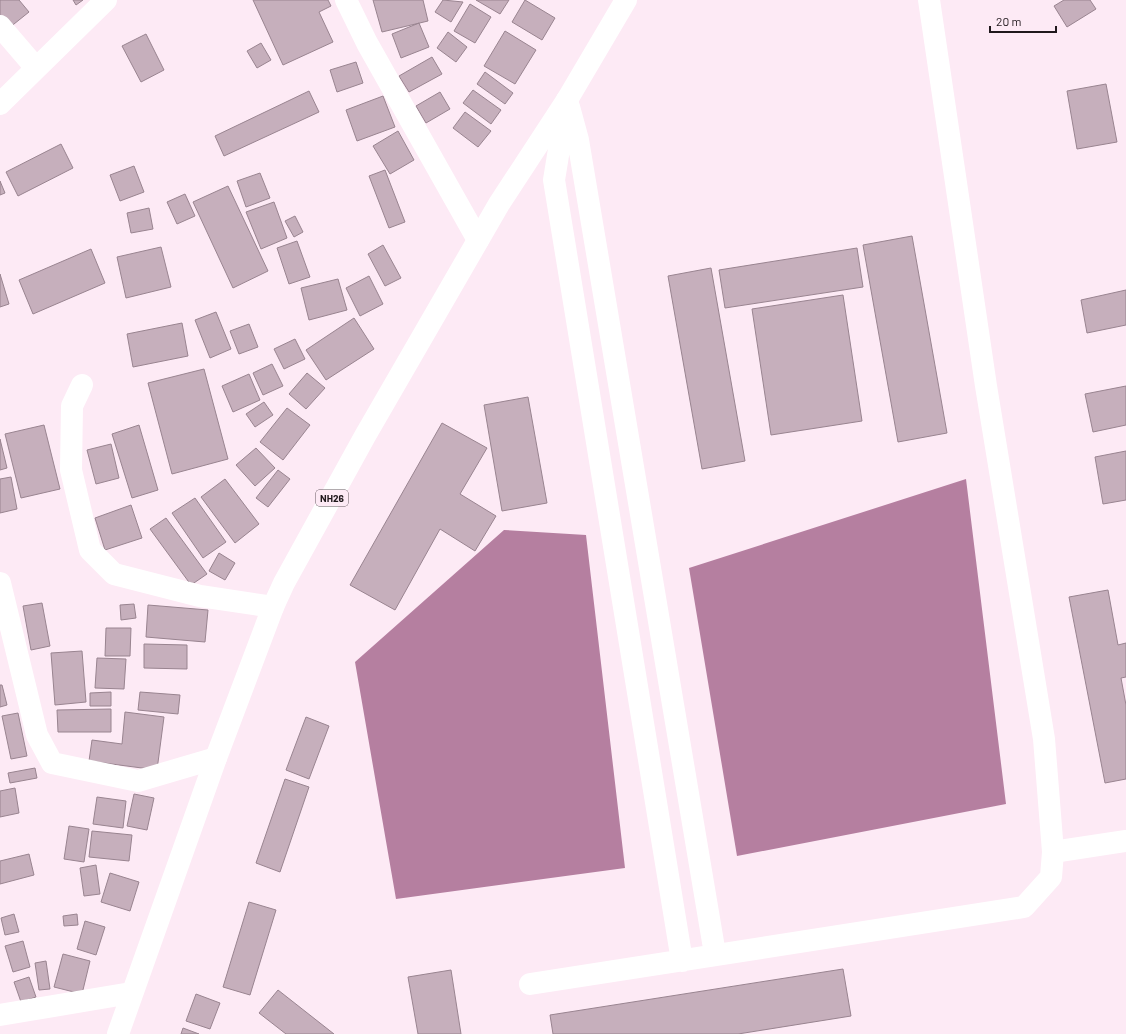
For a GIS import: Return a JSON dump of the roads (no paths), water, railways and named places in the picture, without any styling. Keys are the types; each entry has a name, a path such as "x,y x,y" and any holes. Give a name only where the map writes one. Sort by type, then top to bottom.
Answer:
{"main road":[{"path":"0,104 106,0"},
{"path":"346,0 367,43 478,240"},
{"name":"NH26","path":"118,1034 131,992 216,758 273,607 295,562 365,436 478,240 567,100 626,0"},
{"path":"530,984 1024,907 1051,877 1053,852 1044,739 986,386 929,0"},
{"path":"0,26 36,68"},
{"path":"567,100 578,140 715,954"},
{"path":"567,100 554,180 682,961"},
{"path":"82,385 72,406 71,470 90,550 114,574 200,596 273,607"},
{"path":"0,583 37,735 52,763 138,781 216,758"},
{"path":"1053,852 1126,841"},
{"path":"0,1015 131,992"}]}
